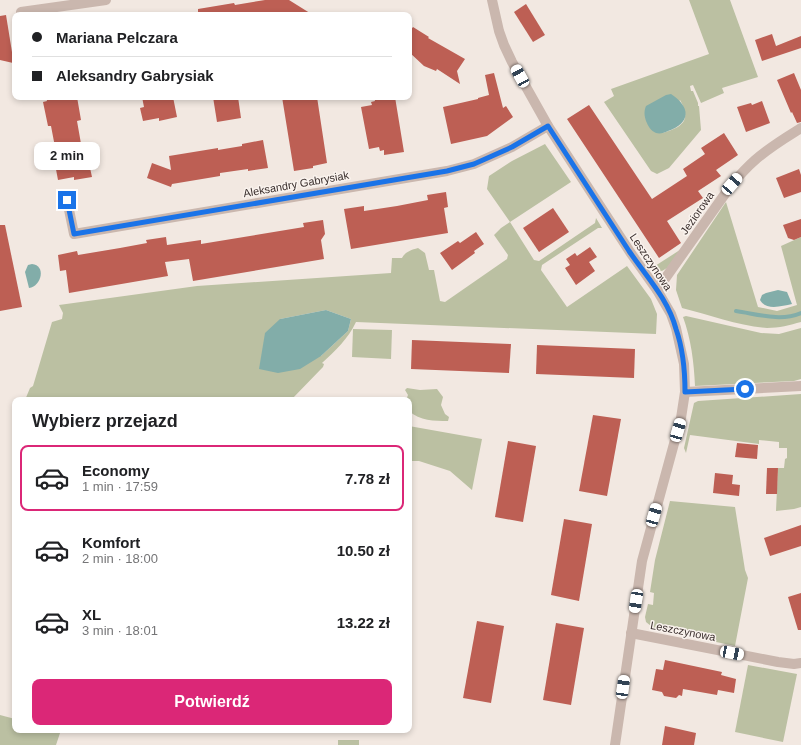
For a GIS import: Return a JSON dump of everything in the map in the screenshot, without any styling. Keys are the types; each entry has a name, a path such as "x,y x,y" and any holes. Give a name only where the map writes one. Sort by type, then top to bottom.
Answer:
{"street":[{"path":"21,12 106,0"},
{"name":"Leszczynowa","path":"492,0 494,13 504,45 548,126 630,252 657,290 671,314 676,328 684,364 685,392 682,418 642,561 615,745"},
{"name":"Aleksandry Gabrysiak","path":"67,200 74,234 447,171 474,164 512,147 548,126"},
{"name":"Jeziorowa","path":"657,290 732,184 755,160 774,145 801,128"},
{"path":"685,392 801,386"},
{"name":"Leszczynowa","path":"631,633 778,662 794,664 801,663"}],"green space":[{"path":"689,0 730,0 758,77 722,88 724,93 701,103 693,85 690,86 699,106 701,130 669,168 657,174 651,171 604,102 614,96 611,89 709,54","holes":["680,100 685,113 683,122 675,128 663,133"]},
{"path":"545,144 571,182 510,222 487,189 489,176 512,161"},
{"path":"726,202 758,307 777,311 797,305 781,246 801,237 801,322 767,328 756,327 735,323 682,308 676,290 677,275"},
{"path":"596,218 602,228 598,228 542,265 541,270 567,307 627,266 651,299 657,314 656,334 356,322 345,339 322,363 324,364 323,367 294,397 26,397 30,388 33,386 52,322 62,319 63,313 59,305 197,286 391,273 392,258 402,258 411,250 418,248 425,253 429,270 434,270 440,301 445,302 507,259 508,255 494,235 510,222 534,260 539,261 595,223","holes":["326,310 351,319 348,331 321,356 280,319"]},
{"path":"683,248 667,268 662,271 657,270 655,266"},
{"path":"686,316 761,333 779,334 801,328 801,379 794,381 695,386 692,351 683,317"},
{"path":"353,329 392,330 391,359 352,357"},
{"path":"407,388 420,390 437,389 443,397 441,405 445,414 449,417 448,421 422,419 413,414 412,397 407,397 408,395 405,390"},
{"path":"801,394 801,507 776,511 778,468 784,468 785,459 787,458 787,448 779,448 779,442 759,440 759,444 690,435 686,453 684,448 694,403 698,401"},
{"path":"412,427 482,439 472,490 450,471 419,461 412,461"},
{"path":"670,501 735,507 745,570 748,578 735,646 651,628 651,626 646,622 645,617 648,604 653,605 654,593 650,592 655,560"},
{"path":"748,665 797,674 783,742 735,732"},
{"path":"0,715 12,718 12,733 60,733 56,745 0,745"},
{"path":"338,740 359,740 359,745 338,745"}],"water":[{"path":"671,94 682,104 686,114 681,124 676,128 664,133 656,133 650,128 646,121 644,113 646,106 666,95"},
{"path":"32,264 39,268 41,276 37,284 29,288 25,272 28,265"},
{"path":"778,290 787,292 792,304 779,307 770,307 766,306 760,300 762,295"},
{"path":"326,310 351,319 348,331 321,356 300,369 278,373 259,369 265,333 280,319"}],"building":[{"path":"265,0 289,0 308,12 198,12 198,9 234,3 235,5"},
{"path":"526,4 545,35 533,42 514,12"},
{"path":"6,15 12,52 12,63 0,60 0,16"},
{"path":"413,27 429,37 428,38 465,59 457,71 460,84 437,69 436,71 424,66 412,55"},
{"path":"772,34 776,46 801,36 801,48 762,61 755,40"},
{"path":"494,73 503,108 506,106 513,117 487,136 451,144 443,107 489,95 485,75"},
{"path":"794,73 801,90 801,122 797,123 792,112 791,113 777,80"},
{"path":"78,100 81,120 77,121 83,155 87,154 92,177 74,180 74,177 58,180 52,148 55,147 51,126 48,126 43,102"},
{"path":"143,100 174,100 177,117 159,121 159,118 143,121 140,108 144,107"},
{"path":"213,100 238,100 241,118 217,122"},
{"path":"282,100 317,100 327,163 313,166 313,168 294,171"},
{"path":"395,100 404,152 384,155 384,150 380,151 379,147 369,149 361,107 372,105 371,102"},
{"path":"762,101 770,123 746,132 737,107 751,103 752,105"},
{"path":"589,105 652,199 687,176 683,169 705,154 701,148 724,133 738,155 716,170 721,176 698,191 703,198 667,221 681,243 659,258 567,119"},
{"path":"263,140 268,168 220,173 220,176 172,184 171,187 147,178 152,163 171,170 169,156 218,148 218,150 242,146 242,144"},
{"path":"799,169 801,175 801,192 784,198 776,178"},
{"path":"446,192 448,207 444,208 448,233 351,249 344,209 364,206 364,211 397,206 428,200 427,195"},
{"path":"553,208 569,232 539,252 523,228"},
{"path":"801,219 801,237 794,240 788,238 783,225"},
{"path":"323,220 325,234 321,240 324,259 193,281 189,259 165,262 168,276 69,293 66,270 60,271 58,255 77,251 78,255 147,243 146,240 166,237 167,245 201,240 201,244 304,227 303,223"},
{"path":"0,225 5,225 22,307 0,311"},
{"path":"476,232 484,244 474,251 475,253 452,270 440,253 458,241 460,243"},
{"path":"590,247 597,257 589,262 595,271 576,285 565,268 570,265 566,259 575,253 577,256"},
{"path":"412,340 511,344 509,373 411,369"},
{"path":"537,345 635,349 634,378 536,374"},
{"path":"593,415 621,419 607,496 579,491"},
{"path":"508,441 536,446 523,522 495,517"},
{"path":"737,443 758,445 757,459 735,457"},
{"path":"767,468 778,468 777,494 766,494"},
{"path":"715,473 733,475 732,484 740,485 739,496 713,493"},
{"path":"564,519 592,524 579,601 551,595"},
{"path":"801,525 801,546 770,556 764,538"},
{"path":"801,593 801,630 798,630 788,597"},
{"path":"477,621 504,626 491,703 463,698"},
{"path":"556,623 584,628 571,705 543,700"},
{"path":"665,660 722,672 721,675 736,679 734,693 718,690 717,695 683,689 682,696 679,695 676,698 664,696 662,692 652,690 656,669 663,670"},
{"path":"665,726 696,733 694,745 662,745"}],"waterway":[{"path":"736,311 777,317 793,316 801,313"}],"route":[{"path":"67,200 74,234 447,171 474,164 512,147 548,126 630,252 657,290 671,314 676,328 684,364 685,392 745,389"}]}
